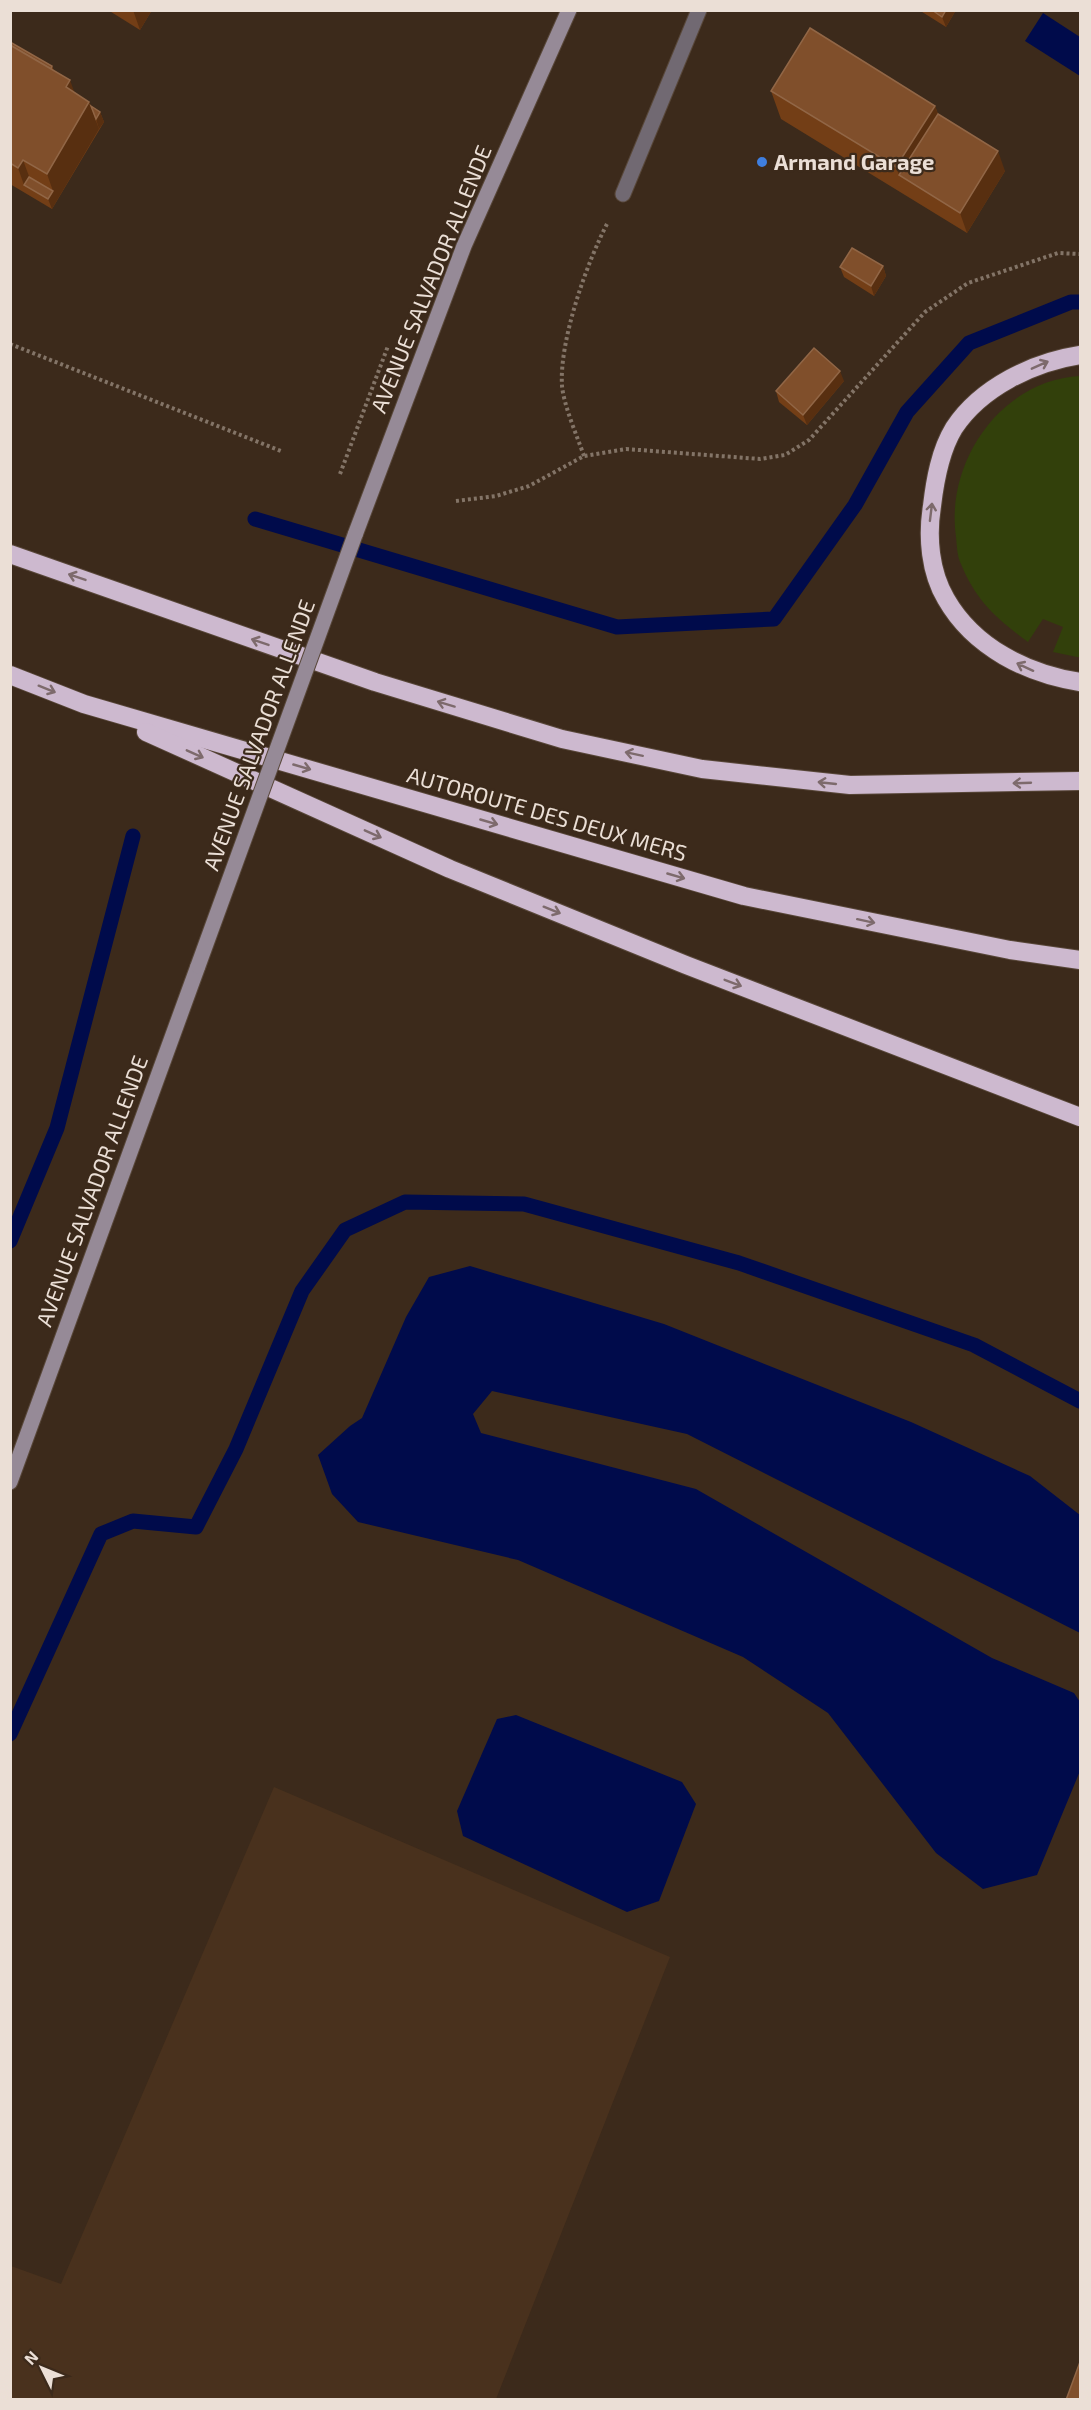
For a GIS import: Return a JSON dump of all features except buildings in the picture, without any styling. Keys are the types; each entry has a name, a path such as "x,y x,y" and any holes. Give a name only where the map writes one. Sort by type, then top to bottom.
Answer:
{"highway":[{"path":"1080,355 1052,359 1013,377 983,398 955,428 942,457 930,520 932,558 941,587 963,622 992,648 1022,667 1049,677 1080,682"},
{"path":"10,554 375,682 562,739 690,766 850,785 1080,781"},
{"name":"AUTOROUTE DES DEUX MERS","path":"10,675 84,704 744,896 1010,950 1080,960"},
{"path":"84,704 461,873 686,965 1080,1117"}],"street":[{"name":"AVENUE SALVADOR ALLENDE","path":"10,1482 355,535 464,246 569,10"}],"lane":[{"path":"623,194 699,10"}],"path":[{"path":"584,456 562,387 566,337 598,240 623,194"},
{"path":"456,501 496,496 529,486 584,456 626,449 760,459 785,455 809,440 925,312 968,283 1058,253 1080,254"},
{"path":"10,344 281,451"}],"shaded area":[{"path":"1043,13 1080,37 1080,76 1025,41"},
{"path":"470,1266 664,1324 911,1422 1030,1476 1080,1515 1080,1633 687,1434 492,1391 473,1414 481,1433 696,1489 992,1658 1074,1693 1080,1702 1080,1771 1037,1875 983,1889 936,1853 828,1713 743,1657 518,1560 358,1522 332,1494 318,1455 362,1418 406,1317 429,1277"},
{"path":"516,1715 682,1782 696,1804 659,1901 627,1912 463,1836 457,1811 497,1719"},
{"path":"274,1787 670,1957 496,2399 11,2399 11,2266 61,2284"}],"green space":[{"path":"1080,376 1080,657 1077,657 1053,652 1063,627 1043,619 1028,642 997,617 981,599 973,589 959,558 955,509 960,481 970,454 984,430 1003,409 1026,392 1052,381"}],"waterway":[{"path":"255,519 617,627 774,619 855,505 907,412 969,343 1071,302 1080,302"},
{"path":"10,1241 57,1128 133,836"},
{"path":"10,1734 101,1534 133,1521 196,1527 236,1449 302,1291 345,1230 405,1202 524,1204 739,1263 974,1345 1080,1401"}],"place":[{"name":"Armand Garage","path":"762,162"}]}
